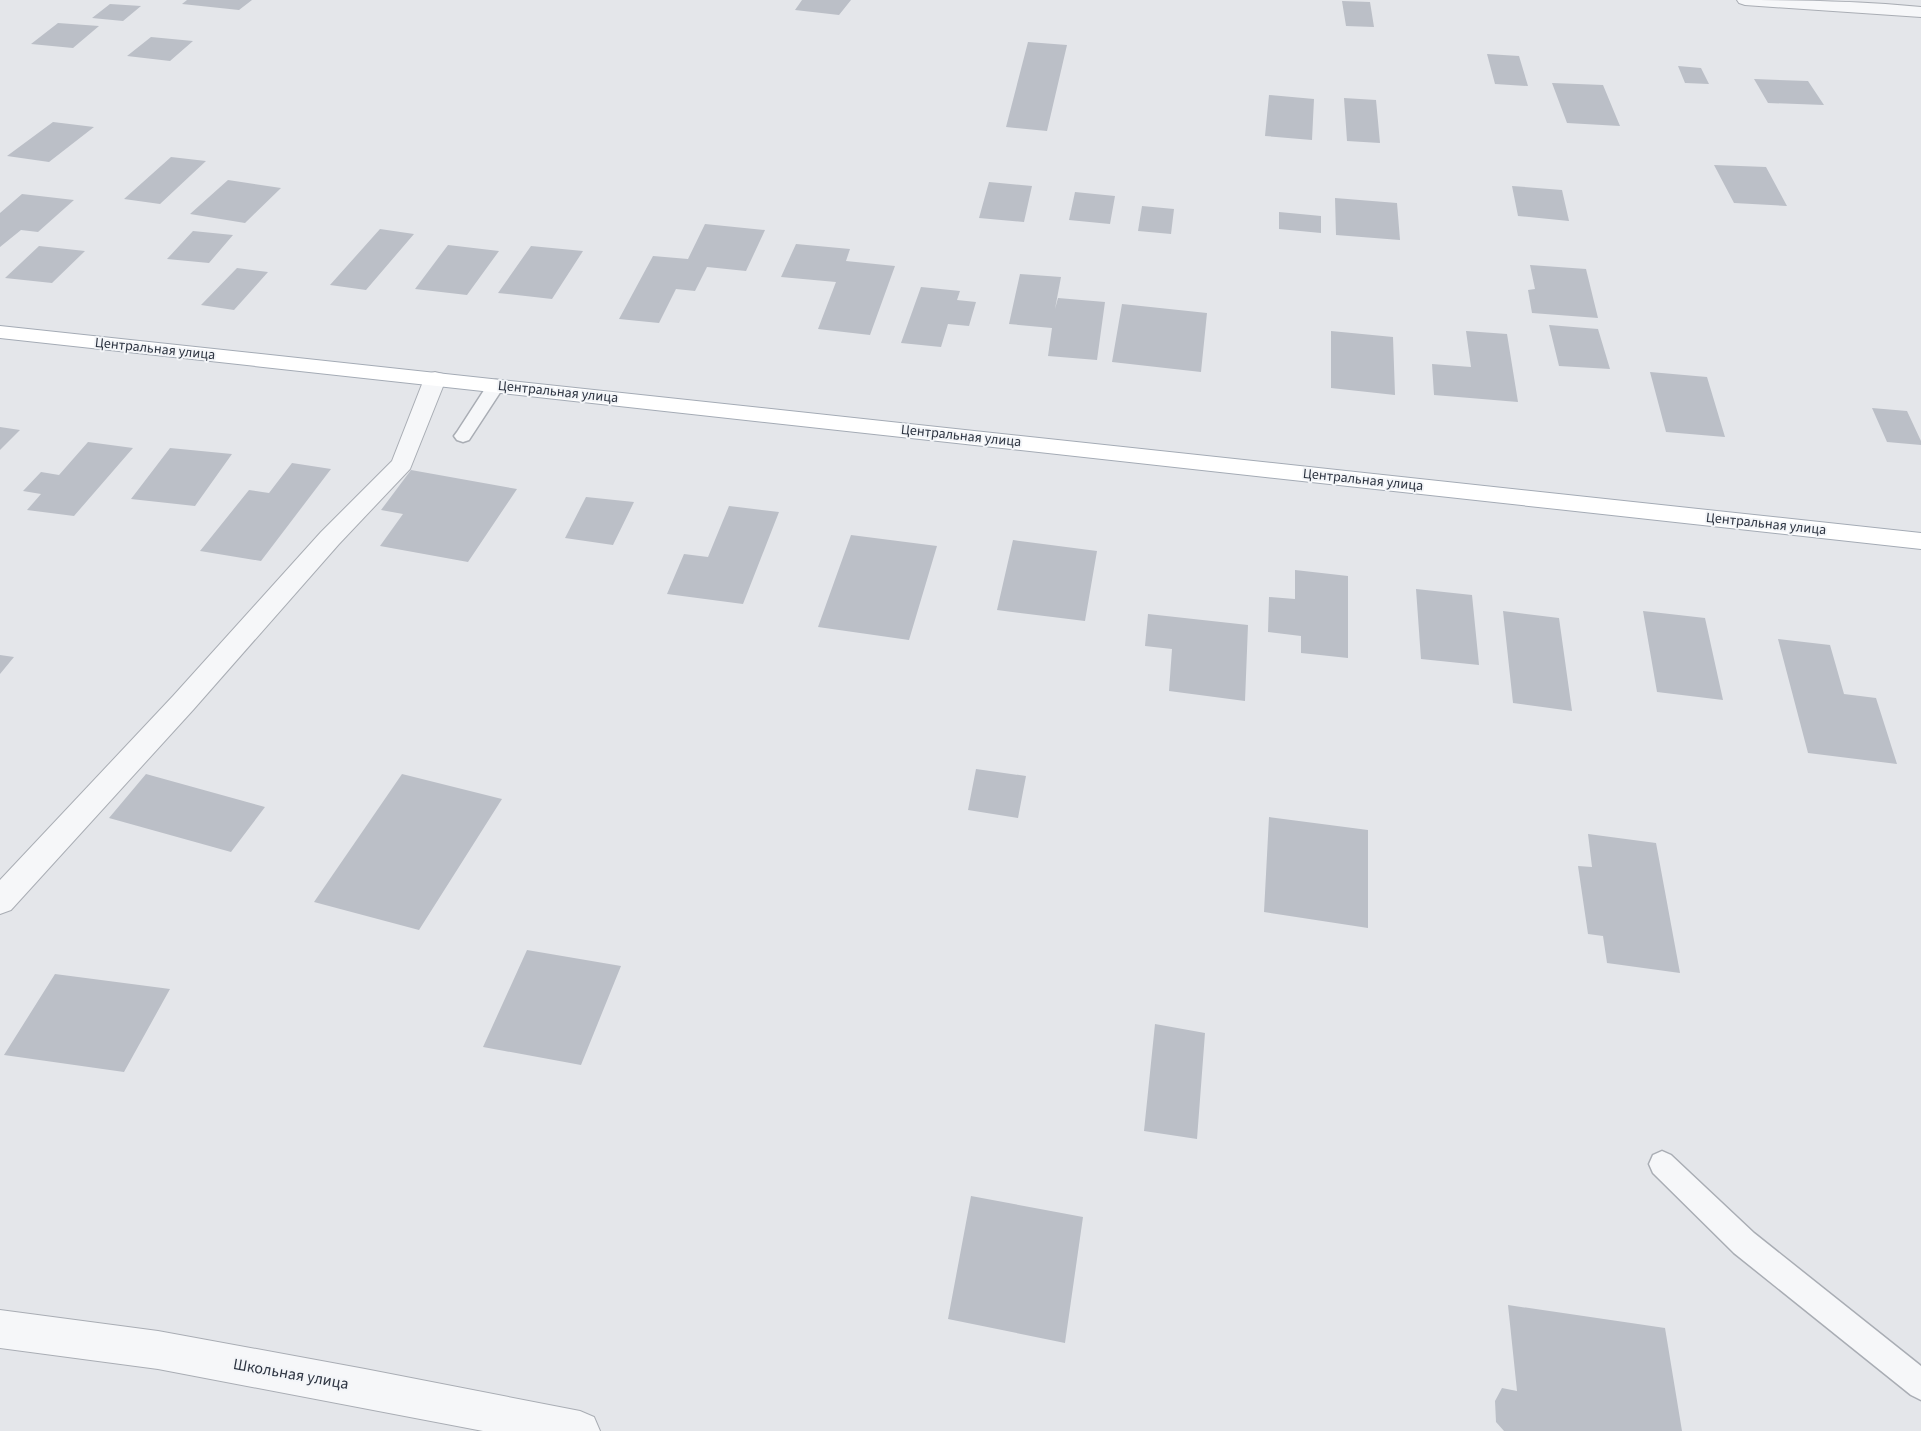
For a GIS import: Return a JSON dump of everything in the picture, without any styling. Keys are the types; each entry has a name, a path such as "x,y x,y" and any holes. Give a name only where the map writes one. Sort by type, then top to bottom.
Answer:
{"main road":[{"name":"Центральная улица","path":"0,332 1921,541"}],"street":[{"path":"1745,0 1921,12"},
{"path":"0,901 183,703 330,538 402,464 435,378"},
{"name":"Школьная улица","path":"0,1329 168,1352 365,1388 580,1431"}],"lane":[{"path":"463,436 496,385"},
{"path":"1662,1164 1744,1243 1921,1385"}],"building":[{"path":"187,0 252,0 239,10 182,4"},
{"path":"802,0 851,0 839,15 795,10"},
{"path":"1342,1 1370,2 1374,27 1346,26"},
{"path":"110,4 141,6 123,21 92,18"},
{"path":"58,23 99,26 73,48 31,44"},
{"path":"151,37 193,41 170,61 127,56"},
{"path":"1028,42 1067,45 1047,131 1006,127"},
{"path":"1487,54 1519,56 1528,86 1495,84"},
{"path":"1678,66 1701,68 1709,84 1685,83"},
{"path":"1754,79 1808,81 1824,105 1768,103"},
{"path":"1552,83 1603,85 1620,126 1567,123"},
{"path":"1269,95 1314,99 1312,140 1265,136"},
{"path":"1344,98 1376,100 1380,143 1347,141"},
{"path":"53,122 94,127 49,162 7,156"},
{"path":"171,157 206,161 160,204 124,199"},
{"path":"1714,165 1766,167 1787,206 1734,203"},
{"path":"228,180 281,188 245,223 190,214"},
{"path":"989,182 1032,186 1024,222 979,218"},
{"path":"1512,186 1562,190 1569,221 1518,216"},
{"path":"1075,192 1115,196 1110,224 1069,220"},
{"path":"22,194 74,200 38,232 21,230 0,247 0,213"},
{"path":"1335,198 1397,203 1400,240 1336,235"},
{"path":"1142,206 1174,209 1171,234 1138,231"},
{"path":"1279,212 1321,216 1321,233 1279,229"},
{"path":"705,224 765,230 746,271 707,267 695,291 676,289 659,323 619,319 653,256 688,259"},
{"path":"380,229 414,234 366,290 330,285"},
{"path":"193,231 233,235 209,263 167,259"},
{"path":"796,244 850,249 846,261 895,266 870,335 818,329 836,282 781,277"},
{"path":"448,245 499,251 467,295 415,289"},
{"path":"39,246 85,251 52,283 5,278"},
{"path":"531,246 583,251 552,299 498,293"},
{"path":"1530,265 1586,269 1598,318 1532,313 1528,290 1535,289"},
{"path":"237,268 268,272 234,310 201,305"},
{"path":"1020,274 1061,277 1055,309 1058,298 1105,302 1097,360 1048,356 1052,328 1009,324"},
{"path":"921,287 960,291 957,300 976,302 969,326 948,324 941,347 901,343"},
{"path":"1122,304 1207,313 1201,372 1112,362"},
{"path":"1549,325 1598,329 1610,369 1559,366"},
{"path":"1331,331 1393,337 1395,395 1331,388"},
{"path":"1466,331 1507,334 1518,402 1434,395 1432,364 1471,367"},
{"path":"1650,372 1707,377 1725,437 1666,432"},
{"path":"1872,408 1907,411 1921,441 1921,445 1887,442"},
{"path":"0,427 20,430 0,450"},
{"path":"88,442 133,448 74,516 27,510 41,494 23,491 41,472 59,475"},
{"path":"170,448 232,454 195,506 131,499"},
{"path":"292,463 331,469 261,561 200,551 249,490 269,493"},
{"path":"411,470 517,489 468,562 380,546 403,514 381,510"},
{"path":"586,497 634,502 613,545 565,538"},
{"path":"729,506 779,512 743,604 667,594 684,554 708,557"},
{"path":"851,535 937,546 909,640 818,627"},
{"path":"1013,540 1097,551 1085,621 997,610"},
{"path":"1295,570 1348,576 1348,658 1301,653 1301,636 1268,632 1269,597 1295,599"},
{"path":"1416,589 1472,595 1479,665 1421,659"},
{"path":"1503,611 1559,618 1572,711 1513,703"},
{"path":"1643,611 1705,618 1723,700 1657,692"},
{"path":"1148,614 1248,625 1245,701 1169,691 1172,649 1145,646"},
{"path":"1778,639 1830,645 1844,694 1876,698 1897,764 1808,753"},
{"path":"0,655 14,657 0,674"},
{"path":"976,769 1026,776 1018,818 968,810"},
{"path":"146,774 265,807 231,852 109,818"},
{"path":"402,774 502,799 419,930 314,902"},
{"path":"1269,817 1368,830 1368,928 1264,912"},
{"path":"1588,834 1656,843 1680,973 1607,963 1603,936 1588,934 1578,866 1592,867"},
{"path":"527,950 621,966 581,1065 483,1047"},
{"path":"55,974 170,989 124,1072 4,1055"},
{"path":"1155,1024 1205,1033 1197,1139 1144,1131"},
{"path":"971,1196 1083,1217 1065,1343 948,1319"},
{"path":"1508,1305 1665,1328 1682,1431 1504,1431 1496,1422 1495,1401 1502,1388 1517,1391"}]}
